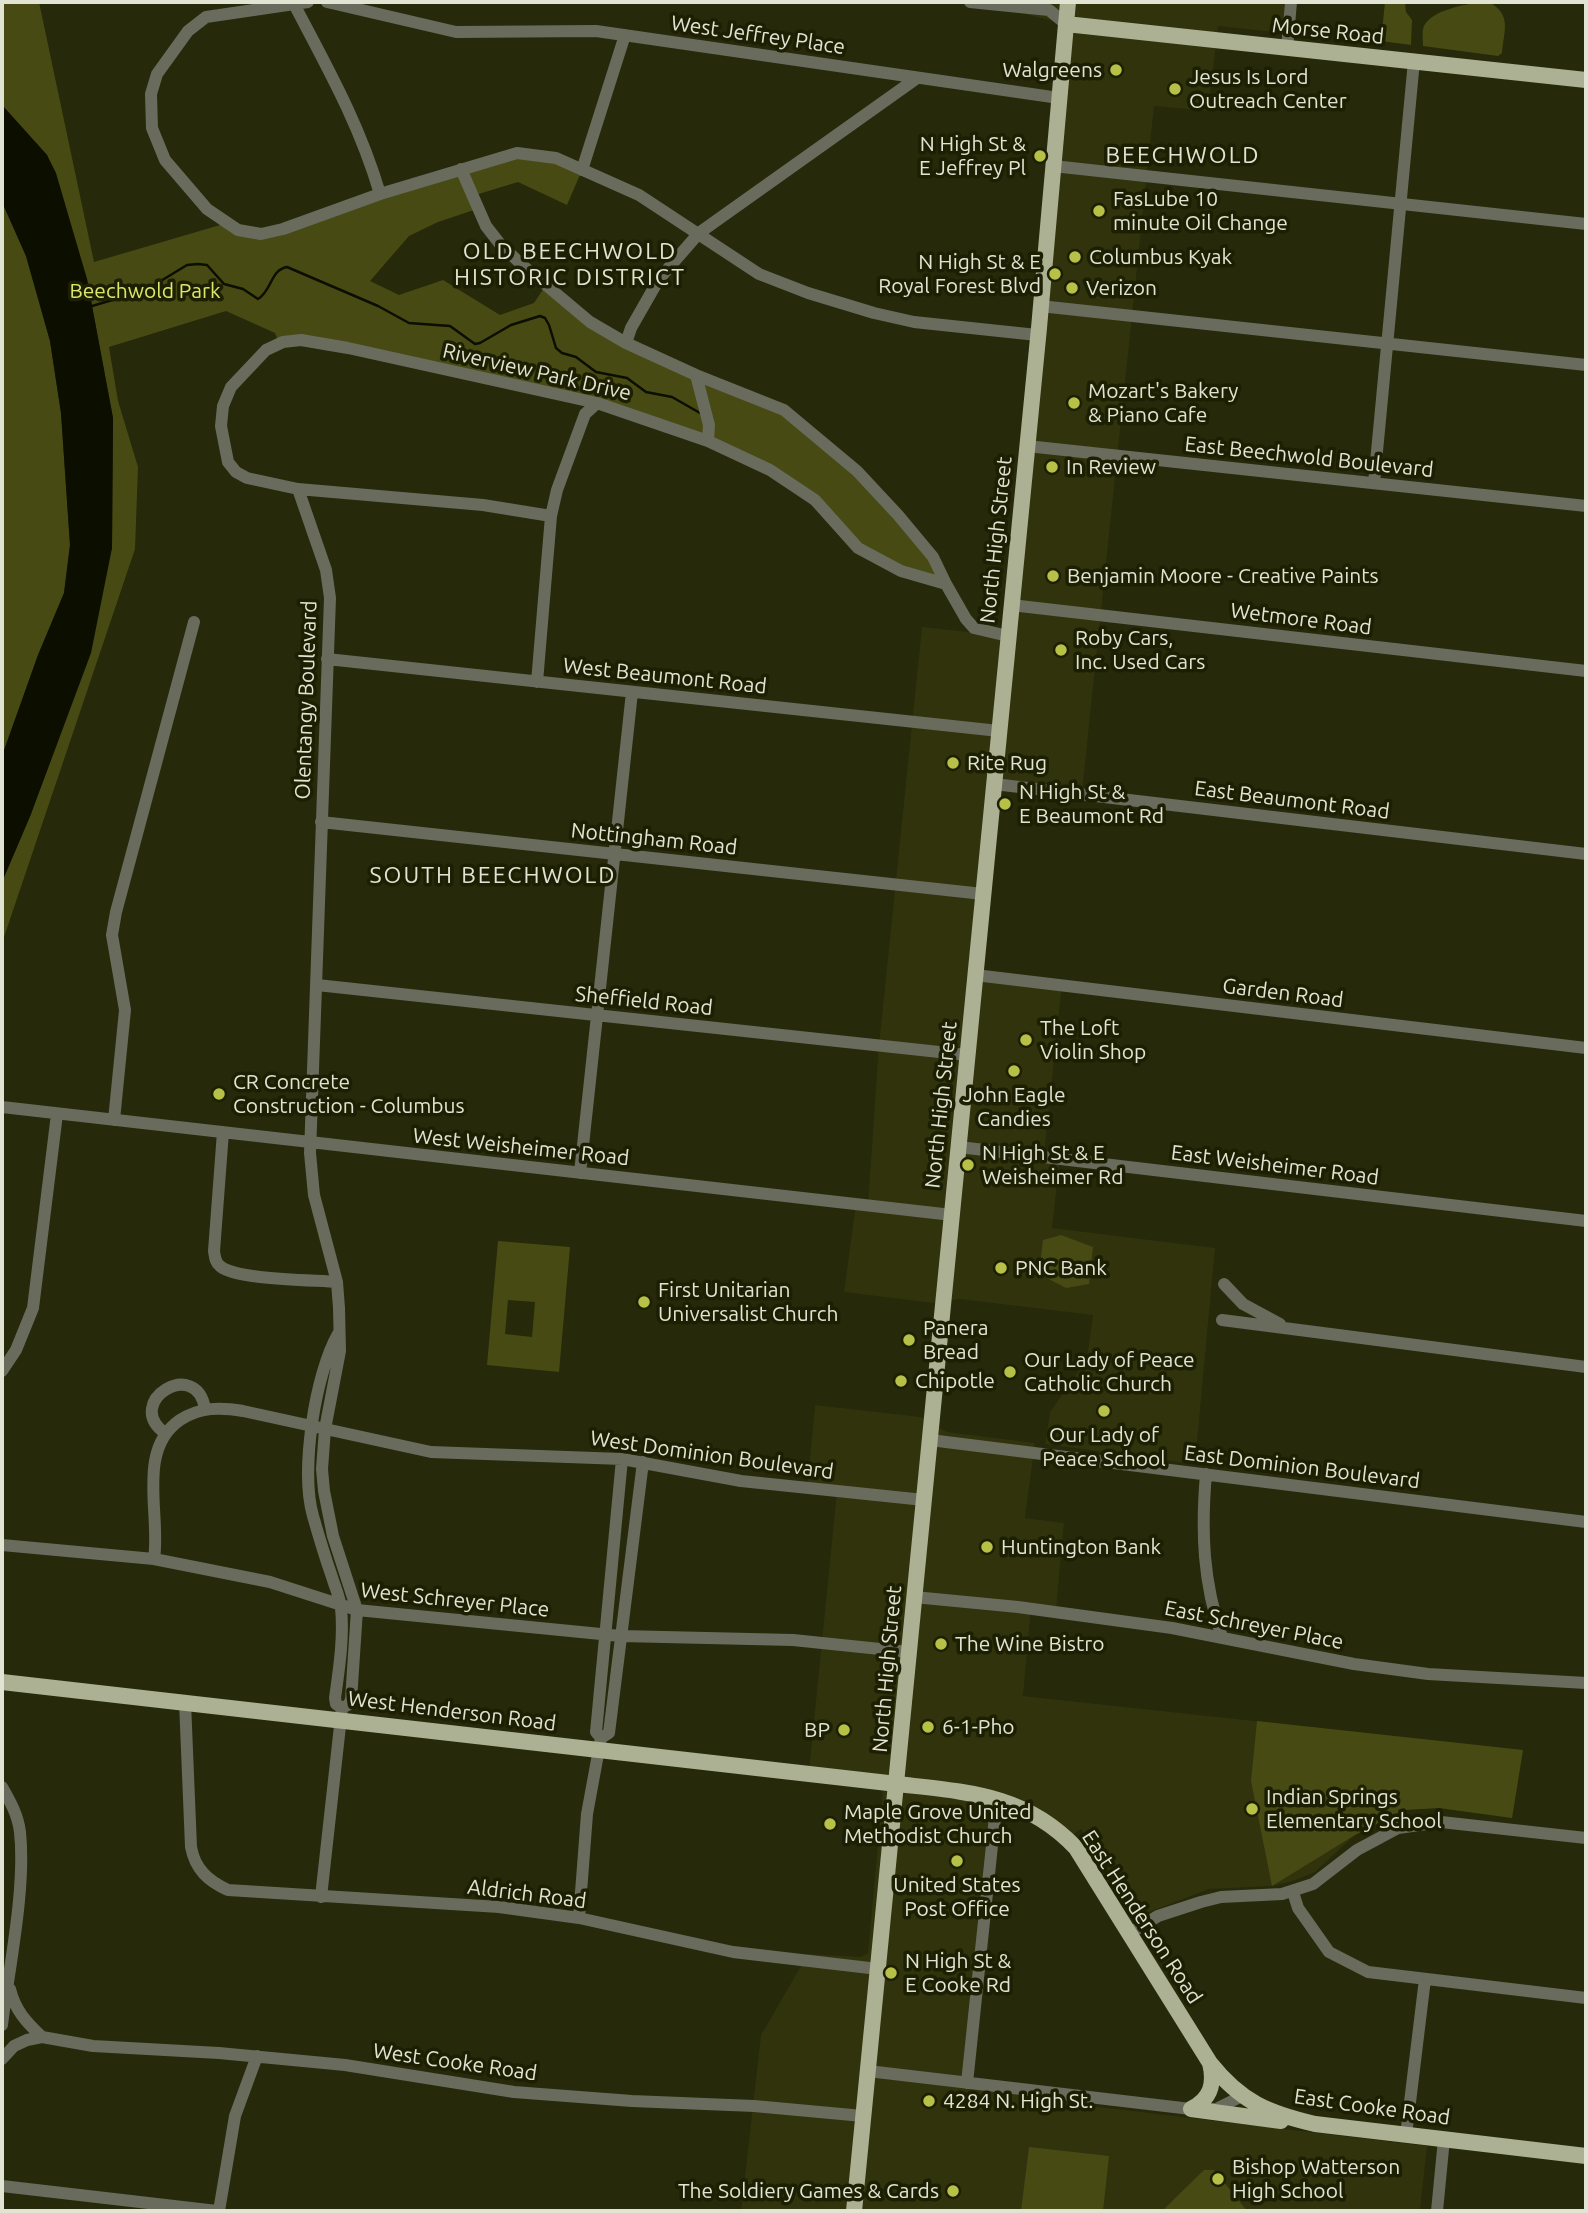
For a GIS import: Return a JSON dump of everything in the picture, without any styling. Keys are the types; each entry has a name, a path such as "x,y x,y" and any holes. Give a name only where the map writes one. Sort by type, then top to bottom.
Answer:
{"main road":[{"name":"North High Street","path":"854,2211 1068,2"},
{"name":"Morse Road","path":"1066,24 1586,80"},
{"name":"West Henderson Road","path":"2,1682 185,1702 342,1714 897,1783"},
{"name":"East Henderson Road","path":"897,1783 997,1798 1034,1814 1065,1836 1090,1868 1210,2063 1224,2081 1242,2096"},
{"path":"1191,2109 1203,2104 1207,2096 1212,2080 1210,2063"},
{"name":"East Cooke Road","path":"1242,2096 1277,2114 1315,2124 1586,2156"},
{"path":"1191,2109 1245,2118 1315,2124"}],"street":[{"path":"308,2 206,17 188,32 160,69 151,94 152,128 164,160 207,209 238,230 261,234 274,231 380,194 517,153 556,158 639,195 759,274 808,293 914,322 1037,335"},
{"name":"West Jeffrey Place","path":"327,2 456,32 596,31 1059,98"},
{"path":"970,2 1049,10 1066,24"},
{"path":"1287,48 1291,2"},
{"path":"294,4 351,113 368,153 380,194"},
{"path":"582,170 625,35"},
{"path":"1374,483 1414,61"},
{"path":"626,343 631,328 659,279 699,233 917,78"},
{"path":"1053,166 1586,223"},
{"path":"461,169 477,209 500,244 590,322 626,343 696,375 784,410 857,471 933,557 966,619 974,628 1008,636"},
{"path":"1040,306 1586,365"},
{"name":"Riverview Park Drive","path":"298,489 247,478 236,472 228,463 221,426 223,406 231,387 266,350 283,342 301,340 597,403 708,441 770,470 815,500 859,548 901,571 946,583"},
{"path":"696,375 709,425 708,441"},
{"path":"537,682 551,516 556,490 585,414 597,403"},
{"name":"East Beechwold Boulevard","path":"1027,446 1586,506"},
{"path":"298,489 483,505 551,516"},
{"name":"Olentangy Boulevard","path":"298,489 329,581 311,1142 314,1195 337,1282 339,1308 338,1334 329,1350 318,1428"},
{"name":"Wetmore Road","path":"1011,605 1586,671"},
{"path":"114,1120 125,1010 115,960 112,936 114,923 194,622"},
{"name":"West Beaumont Road","path":"327,659 999,731"},
{"path":"580,1173 632,692"},
{"name":"East Beaumont Road","path":"994,784 1586,854"},
{"name":"Nottingham Road","path":"321,822 983,894"},
{"name":"Garden Road","path":"975,975 1586,1048"},
{"name":"Sheffield Road","path":"317,985 967,1055"},
{"name":"West Weisheimer Road","path":"2,1107 952,1215"},
{"path":"2,1371 16,1350 33,1308 57,1114"},
{"path":"223,1132 214,1251 217,1263 221,1268 245,1275 337,1282"},
{"name":"East Weisheimer Road","path":"958,1147 1586,1221"},
{"path":"1224,1284 1243,1304 1290,1329"},
{"path":"1222,1321 1586,1367"},
{"path":"154,1559 157,1543 153,1470 155,1455 166,1433 158,1427 153,1418 153,1407 157,1396 170,1386 186,1385 200,1395 205,1409"},
{"name":"West Dominion Boulevard","path":"166,1433 181,1419 205,1409 227,1408 431,1452 622,1459 741,1481 924,1500"},
{"path":"318,1428 307,1458 312,1513 341,1606 341,1645 335,1698 342,1714"},
{"path":"318,1428 324,1490 333,1536 357,1610 351,1700 342,1714 321,1897"},
{"name":"East Dominion Boulevard","path":"930,1440 1586,1522"},
{"path":"600,1744 596,1732 622,1459"},
{"path":"579,1918 587,1814 600,1744 609,1733 643,1462"},
{"path":"1206,1474 1203,1514 1205,1566 1212,1608 1222,1637"},
{"name":"West Schreyer Place","path":"2,1545 154,1559 270,1581 357,1610 604,1635 793,1640 909,1652"},
{"name":"East Schreyer Place","path":"914,1597 1172,1628 1340,1662 1428,1674 1586,1683"},
{"name":"Aldrich Road","path":"185,1702 191,1847 196,1866 217,1885 228,1890 499,1907 579,1918 733,1951 878,1969"},
{"path":"2,1787 16,1813 20,1831 21,1866 2,2025"},
{"path":"967,2083 997,1798"},
{"path":"1130,1933 1158,1916 1201,1902 1222,1897 1293,1892 1314,1884 1357,1850 1398,1828 1441,1822 1586,1838"},
{"path":"1293,1892 1298,1908 1329,1952 1368,1972 1586,1998"},
{"path":"8,1979 13,2001 24,2021 42,2036"},
{"path":"1406,2135 1424,1979"},
{"path":"2,2059 14,2046 42,2036"},
{"name":"West Cooke Road","path":"42,2036 93,2046 257,2056 345,2065 514,2092 632,2101 754,2106 863,2116"},
{"path":"2,2186 218,2211 235,2116 257,2056"},
{"path":"868,2071 1191,2109 1216,2109 1242,2096"},
{"path":"1437,2211 1444,2139"}],"shaded area":[{"path":"977,2 1285,2 1282,33 1218,26 1208,111 1154,106 1082,792 994,784 978,974 1062,983 1044,1155 1060,1157 1052,1228 1215,1248 1195,1464 1045,1444 1050,1412 1087,1359 1093,1315 959,1299 933,1303 844,1292 856,1203 868,1203 879,1045 922,627 1007,636 1065,24"},
{"path":"2,105 47,155 56,173 87,279 113,418 112,548 91,653 31,814 2,882 2,756 38,655 64,593 70,545 61,413 50,341 26,256 2,202"},
{"path":"815,1405 921,1417 947,1432 1035,1443 1025,1518 1064,1523 1056,1610 1031,1607 1023,1696 1523,1750 1512,1818 1439,1808 1404,1810 1355,1835 1315,1872 1293,1881 1272,1886 1209,1889 1136,1917 1081,1829 1071,1836 998,1795 968,2082 1023,2089 1023,2098 1427,2146 1420,2211 741,2211 761,2035 808,1954 861,1957 868,1953 883,1790 808,1781 837,1491 807,1489"}],"green space":[{"name":"Beechwold Park","path":"2,2 39,2 94,262 227,223 261,234 517,153 582,170 567,205 518,182 472,196 477,209 438,222 409,236 370,281 399,295 443,280 500,315 534,303 546,285 590,322 784,410 898,515 946,584 901,571 840,529 770,470 636,415 348,348 279,344 275,333 226,311 109,347 118,401 138,467 135,549 2,943 2,882 31,814 112,548 113,418 87,279 47,155 2,105"},
{"path":"1385,2 1405,2 1406,12 1412,20 1411,45 1381,41"},
{"path":"1489,2 1501,12 1505,24 1502,53 1498,56 1423,46 1423,29 1426,22 1433,17 1462,6"},
{"path":"2,202 26,256 50,341 61,413 70,545 64,593 38,655 2,756"},
{"path":"1061,1235 1093,1247 1089,1284 1066,1288 1039,1274 1043,1240"},
{"path":"498,1241 570,1247 559,1372 487,1365","holes":["508,1300 535,1302 532,1337 505,1334"]},
{"path":"1257,1721 1523,1750 1512,1818 1439,1808 1404,1810 1355,1835 1272,1886 1251,1781"},
{"path":"1029,2147 1109,2156 1103,2211 1021,2211"},
{"path":"1204,2170 1214,2170 1247,2211 1162,2211"}],"waterway":[{"path":"92,306 146,290 187,265 198,264 207,265 224,284 243,289 258,299 277,272 287,267 378,306 409,323 450,326 475,344 511,325 540,316 545,318 556,348 562,353 576,357 596,372 627,378 646,392 672,397 700,413"}],"place":[{"name":"Walgreens","path":"1116,70"},
{"name":"Jesus Is Lord Outreach Center","path":"1175,89"},
{"name":"N High St & E Jeffrey Pl","path":"1040,156"},
{"name":"FasLube 10 minute Oil Change","path":"1099,211"},
{"name":"Columbus Kyak","path":"1075,257"},
{"name":"N High St & E Royal Forest Blvd","path":"1055,274"},
{"name":"Verizon","path":"1072,288"},
{"name":"Mozart's Bakery & Piano Cafe","path":"1074,403"},
{"name":"In Review","path":"1052,467"},
{"name":"Benjamin Moore - Creative Paints","path":"1053,576"},
{"name":"Roby Cars, Inc. Used Cars","path":"1061,650"},
{"name":"Rite Rug","path":"953,763"},
{"name":"N High St & E Beaumont Rd","path":"1005,804"},
{"name":"The Loft Violin Shop","path":"1026,1040"},
{"name":"John Eagle Candies","path":"1014,1071"},
{"name":"CR Concrete Construction - Columbus","path":"219,1094"},
{"name":"N High St & E Weisheimer Rd","path":"968,1165"},
{"name":"PNC Bank","path":"1001,1268"},
{"name":"First Unitarian Universalist Church","path":"644,1302"},
{"name":"Panera Bread","path":"909,1340"},
{"name":"Our Lady of Peace Catholic Church","path":"1010,1372"},
{"name":"Chipotle","path":"901,1381"},
{"name":"Our Lady of Peace School","path":"1104,1411"},
{"name":"Huntington Bank","path":"987,1547"},
{"name":"The Wine Bistro","path":"941,1644"},
{"name":"6-1-Pho","path":"928,1727"},
{"name":"BP","path":"844,1730"},
{"name":"Indian Springs Elementary School","path":"1252,1809"},
{"name":"Maple Grove United Methodist Church","path":"830,1824"},
{"name":"United States Post Office","path":"957,1861"},
{"name":"N High St & E Cooke Rd","path":"891,1973"},
{"name":"4284 N. High St.","path":"929,2101"},
{"name":"Bishop Watterson High School","path":"1218,2179"},
{"name":"The Soldiery Games & Cards","path":"953,2191"}],"district":[{"name":"BEECHWOLD","path":"1183,155"},
{"name":"OLD BEECHWOLD HISTORIC DISTRICT","path":"570,264"},
{"name":"SOUTH BEECHWOLD","path":"493,875"}]}
